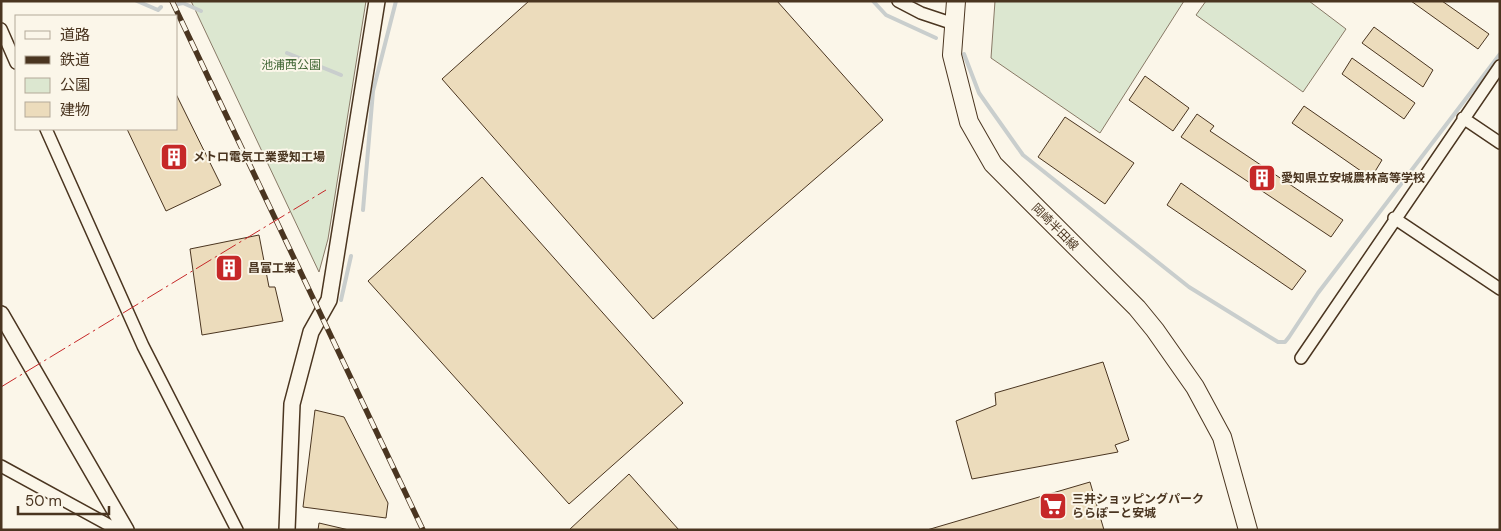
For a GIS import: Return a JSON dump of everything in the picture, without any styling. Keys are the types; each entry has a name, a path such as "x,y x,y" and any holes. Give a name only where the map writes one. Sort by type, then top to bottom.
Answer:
{"main road":[{"name":"岡崎半田線","path":"956,1 952,55 969,122 993,164 1143,316 1195,387 1222,437 1248,530"},
{"name":"岡崎半田線","path":"1216,428 1213,444 1237,530"}],"street":[{"path":"287,530 292,404 311,332 329,300 377,1"},
{"path":"898,1 921,13 954,24"},
{"path":"1,29 15,61"},
{"path":"1301,358 1394,218 1500,66"},
{"path":"1463,118 1500,142"},
{"path":"46,130 143,346 236,530"},
{"path":"1394,218 1500,289"},
{"path":"1,314 126,530"},
{"path":"1,466 118,530"}],"green space":[{"name":"池浦西公園","path":"191,1 366,1 328,239 319,272"},
{"path":"995,1 1184,1 1100,133 991,58"},
{"path":"1206,1 1309,1 1346,29 1303,92 1196,15"}],"building":[{"path":"529,1 777,1 883,120 653,319 442,79"},
{"path":"1411,1 1442,1 1489,34 1478,49"},
{"path":"1374,27 1433,70 1423,87 1362,43"},
{"path":"1352,58 1415,103 1404,119 1342,74"},
{"path":"1145,76 1189,108 1173,131 1129,100"},
{"name":"メトロ電気工業愛知工場","path":"178,98 221,185 166,211 127,130 178,130"},
{"path":"1304,106 1382,160 1371,178 1292,123"},
{"name":"愛知県立安城農林高等学校","path":"1197,114 1214,126 1210,131 1343,220 1331,237 1181,137"},
{"path":"1065,117 1134,163 1105,204 1038,157"},
{"path":"482,177 683,403 569,504 368,281"},
{"path":"1181,183 1306,271 1292,290 1167,205"},
{"name":"昌富工業","path":"259,235 269,287 275,287 283,321 202,335 190,249"},
{"path":"1103,362 1129,440 1115,445 1118,452 972,479 956,421 996,405 995,393"},
{"path":"315,410 344,417 388,503 386,518 303,507"},
{"path":"629,474 679,530 569,530"},
{"name":"三井ショッピングパーク ららぽーと安城","path":"1090,482 1104,530 927,530"},
{"path":"319,523 349,530 318,530"}],"waterway":[{"path":"137,1 158,10 161,7"},
{"path":"363,210 373,91 396,1"},
{"path":"873,1 886,15 936,38"},
{"path":"178,4 183,3 201,11"},
{"path":"287,53 341,75"},
{"path":"964,54 979,93 1023,155 1189,287 1278,342 1285,342 1289,337 1318,293 1500,54"},
{"path":"341,300 351,256"}],"railway":[{"path":"172,1 423,530"}],"power":[{"path":"1,387 326,190"}],"place":[{"name":"メトロ電気工業愛知工場","path":"174,157"},
{"name":"愛知県立安城農林高等学校","path":"1262,178"},
{"name":"昌富工業","path":"229,268"},
{"name":"三井ショッピングパーク ららぽーと安城","path":"1053,506"}]}
